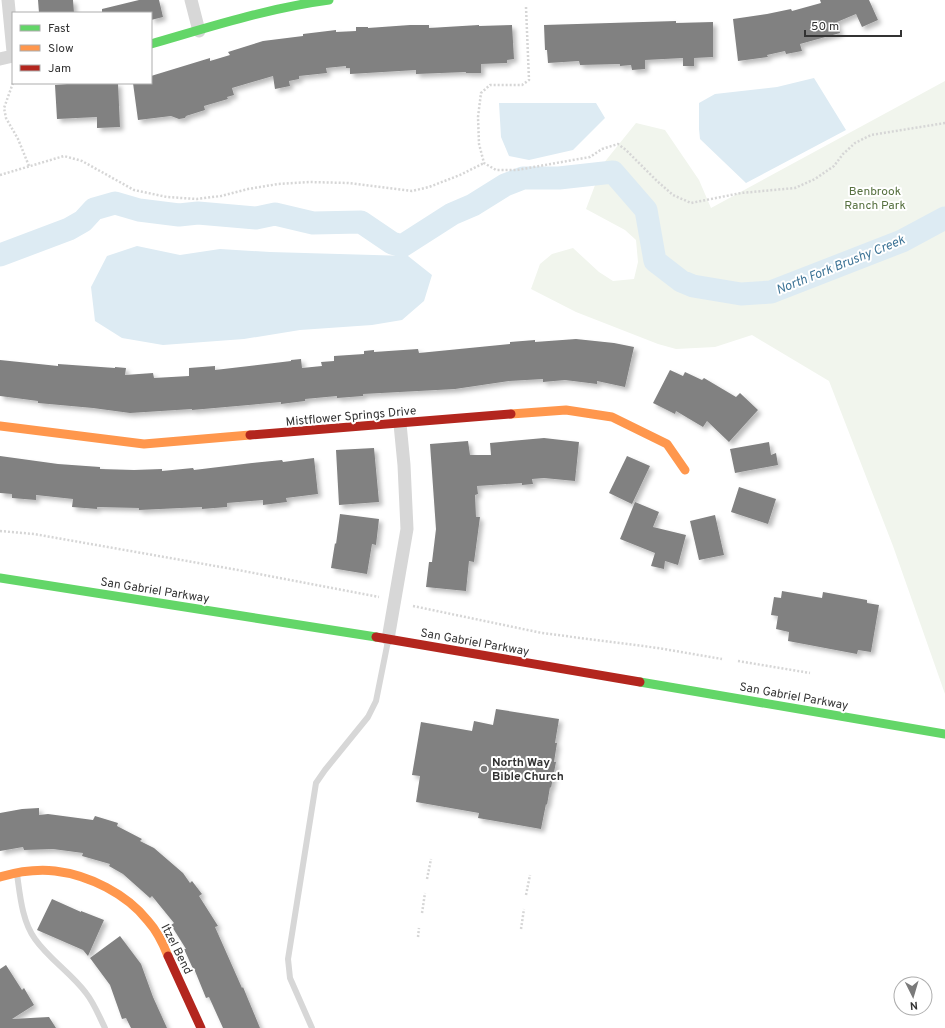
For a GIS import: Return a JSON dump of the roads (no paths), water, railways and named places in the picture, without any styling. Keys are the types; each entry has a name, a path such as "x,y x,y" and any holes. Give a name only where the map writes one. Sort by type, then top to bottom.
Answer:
{"street":[{"path":"8,0 12,42"},
{"path":"192,0 199,31"},
{"path":"152,44 268,10 329,0"},
{"path":"0,58 12,56"},
{"name":"Mistflower Springs Drive","path":"0,426 144,444 566,410 612,417 668,444 685,470"},
{"path":"388,639 407,529 404,465 400,424"},
{"name":"San Gabriel Parkway","path":"0,578 388,639 945,734"},
{"name":"Itzel Bend","path":"0,877 17,872 54,871 79,877 106,888 126,900 147,920 160,939 201,1028"}],"lane":[{"path":"312,1028 290,978 288,958 316,784 325,770 368,717 376,702 388,639"},
{"path":"17,872 20,897 27,925 34,939 86,992 105,1028"}],"waterway":[{"name":"North Fork Brushy Creek","path":"0,255 69,229 83,221 94,209 115,203 139,210 179,215 198,213 256,218 275,214 313,223 361,222 392,243 402,246 452,214 473,205 505,185 523,178 559,178 613,172 646,210 655,261 681,281 693,286 741,294 771,292 902,241 945,218"}],"place":[{"name":"North Way Bible Church","path":"484,769"}],"park label":[{"name":"Benbrook Ranch Park","path":"875,198"}]}
